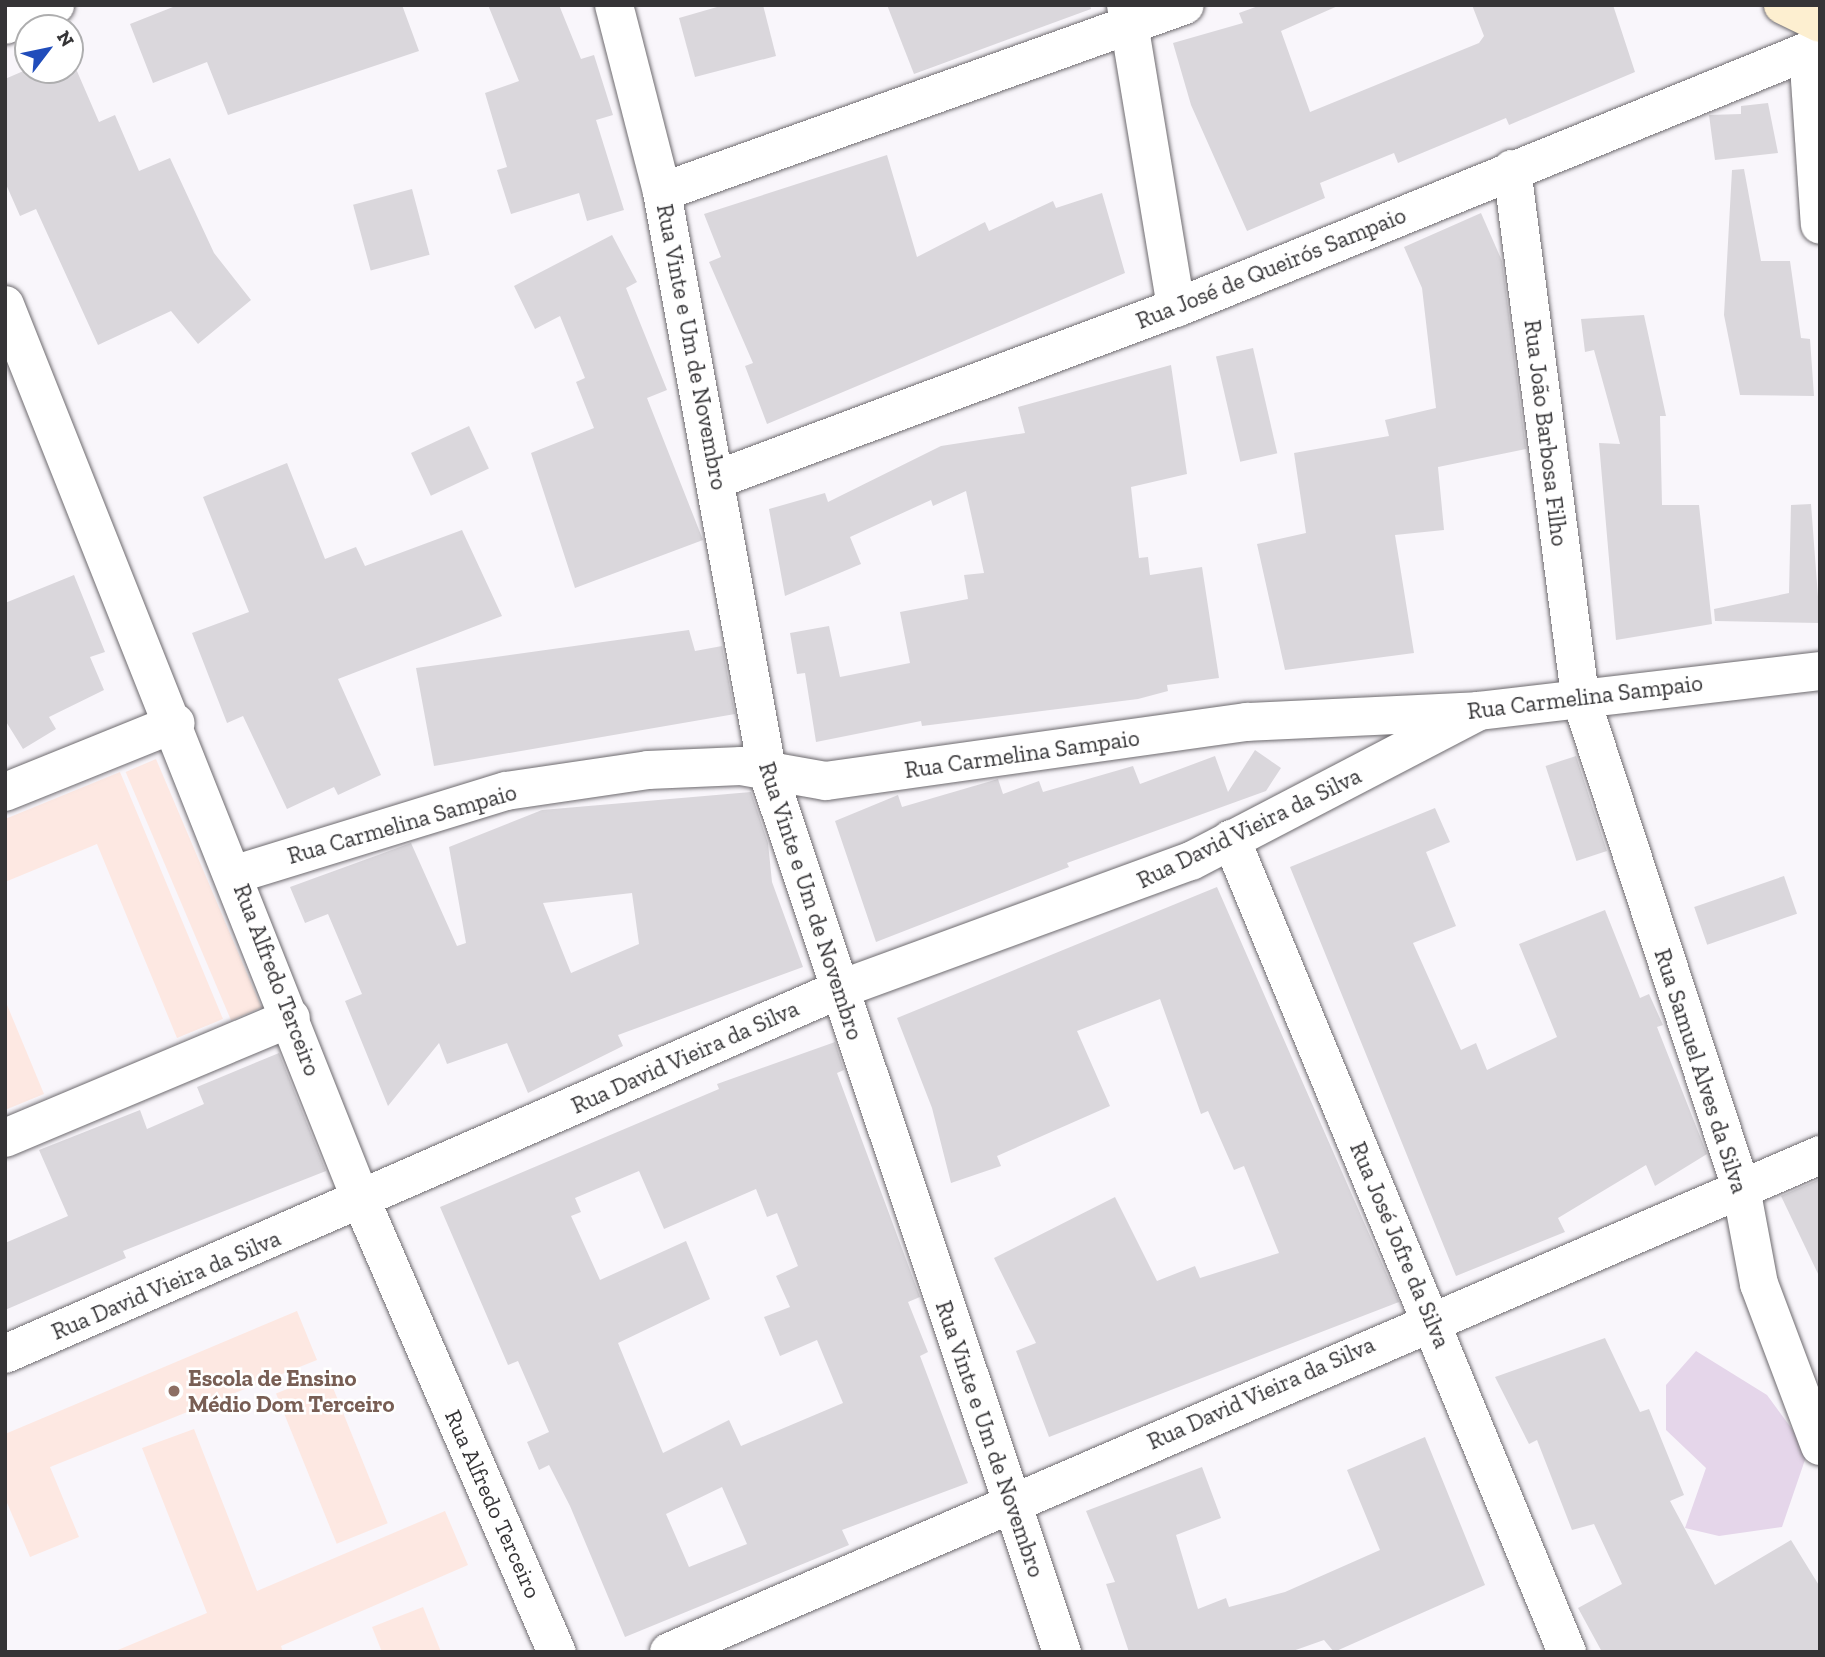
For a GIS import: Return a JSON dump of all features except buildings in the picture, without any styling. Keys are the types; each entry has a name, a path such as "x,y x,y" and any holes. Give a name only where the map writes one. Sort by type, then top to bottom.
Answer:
{"main road":[{"path":"1783,5 1816,40"}],"street":[{"path":"5,25 55,5"},
{"name":"Rua Vinte e Um de Novembro","path":"614,5 663,192 718,479 767,770 838,990 1062,1652"},
{"path":"663,192 1127,14 1185,5"},
{"path":"1127,14 1176,308"},
{"path":"1816,40 1820,225"},
{"name":"Rua José de Queirós Sampaio","path":"718,479 1176,308 1816,40"},
{"name":"Rua João Barbosa Filho","path":"1512,169 1580,696"},
{"name":"Rua Alfredo Terceiro","path":"5,305 176,723 361,1200 557,1652"},
{"name":"Rua Carmelina Sampaio","path":"236,874 506,790 648,770 767,770 826,781 1247,722 1479,711 1580,696 1820,671"},
{"name":"Rua Samuel Alves da Silva","path":"1580,696 1741,1188 1759,1284 1820,1446"},
{"name":"Rua David Vieira da Silva","path":"5,1354 838,990 1151,878 1479,711"},
{"path":"5,792 176,723"},
{"name":"Rua José Jofre da Silva","path":"1231,839 1567,1652"},
{"path":"5,1138 291,1018"},
{"name":"Rua David Vieira da Silva","path":"669,1652 1431,1318 1497,1297 1820,1155"}],"shaded area":[{"path":"156,759 261,1008 231,1020 126,772"},
{"path":"120,772 223,1019 177,1038 97,844 5,882 5,819"},
{"path":"5,1000 44,1094 5,1110"},
{"name":"Escola de Ensino Médio Dom Terceiro","path":"297,1311 317,1360 50,1467 79,1537 30,1557 5,1498 5,1434"},
{"path":"1696,1351 1767,1395 1808,1451 1782,1527 1719,1536 1685,1528 1706,1468 1666,1430 1666,1385"},
{"name":"Escola de Ensino Médio Dom Terceiro","path":"327,1373 388,1523 337,1544 276,1394"},
{"path":"194,1429 257,1591 445,1511 468,1565 281,1646 283,1652 113,1652 207,1613 142,1448"},
{"path":"423,1607 441,1652 382,1652 372,1627"}],"place":[{"name":"Escola de Ensino Médio Dom Terceiro","path":"174,1391"}]}
